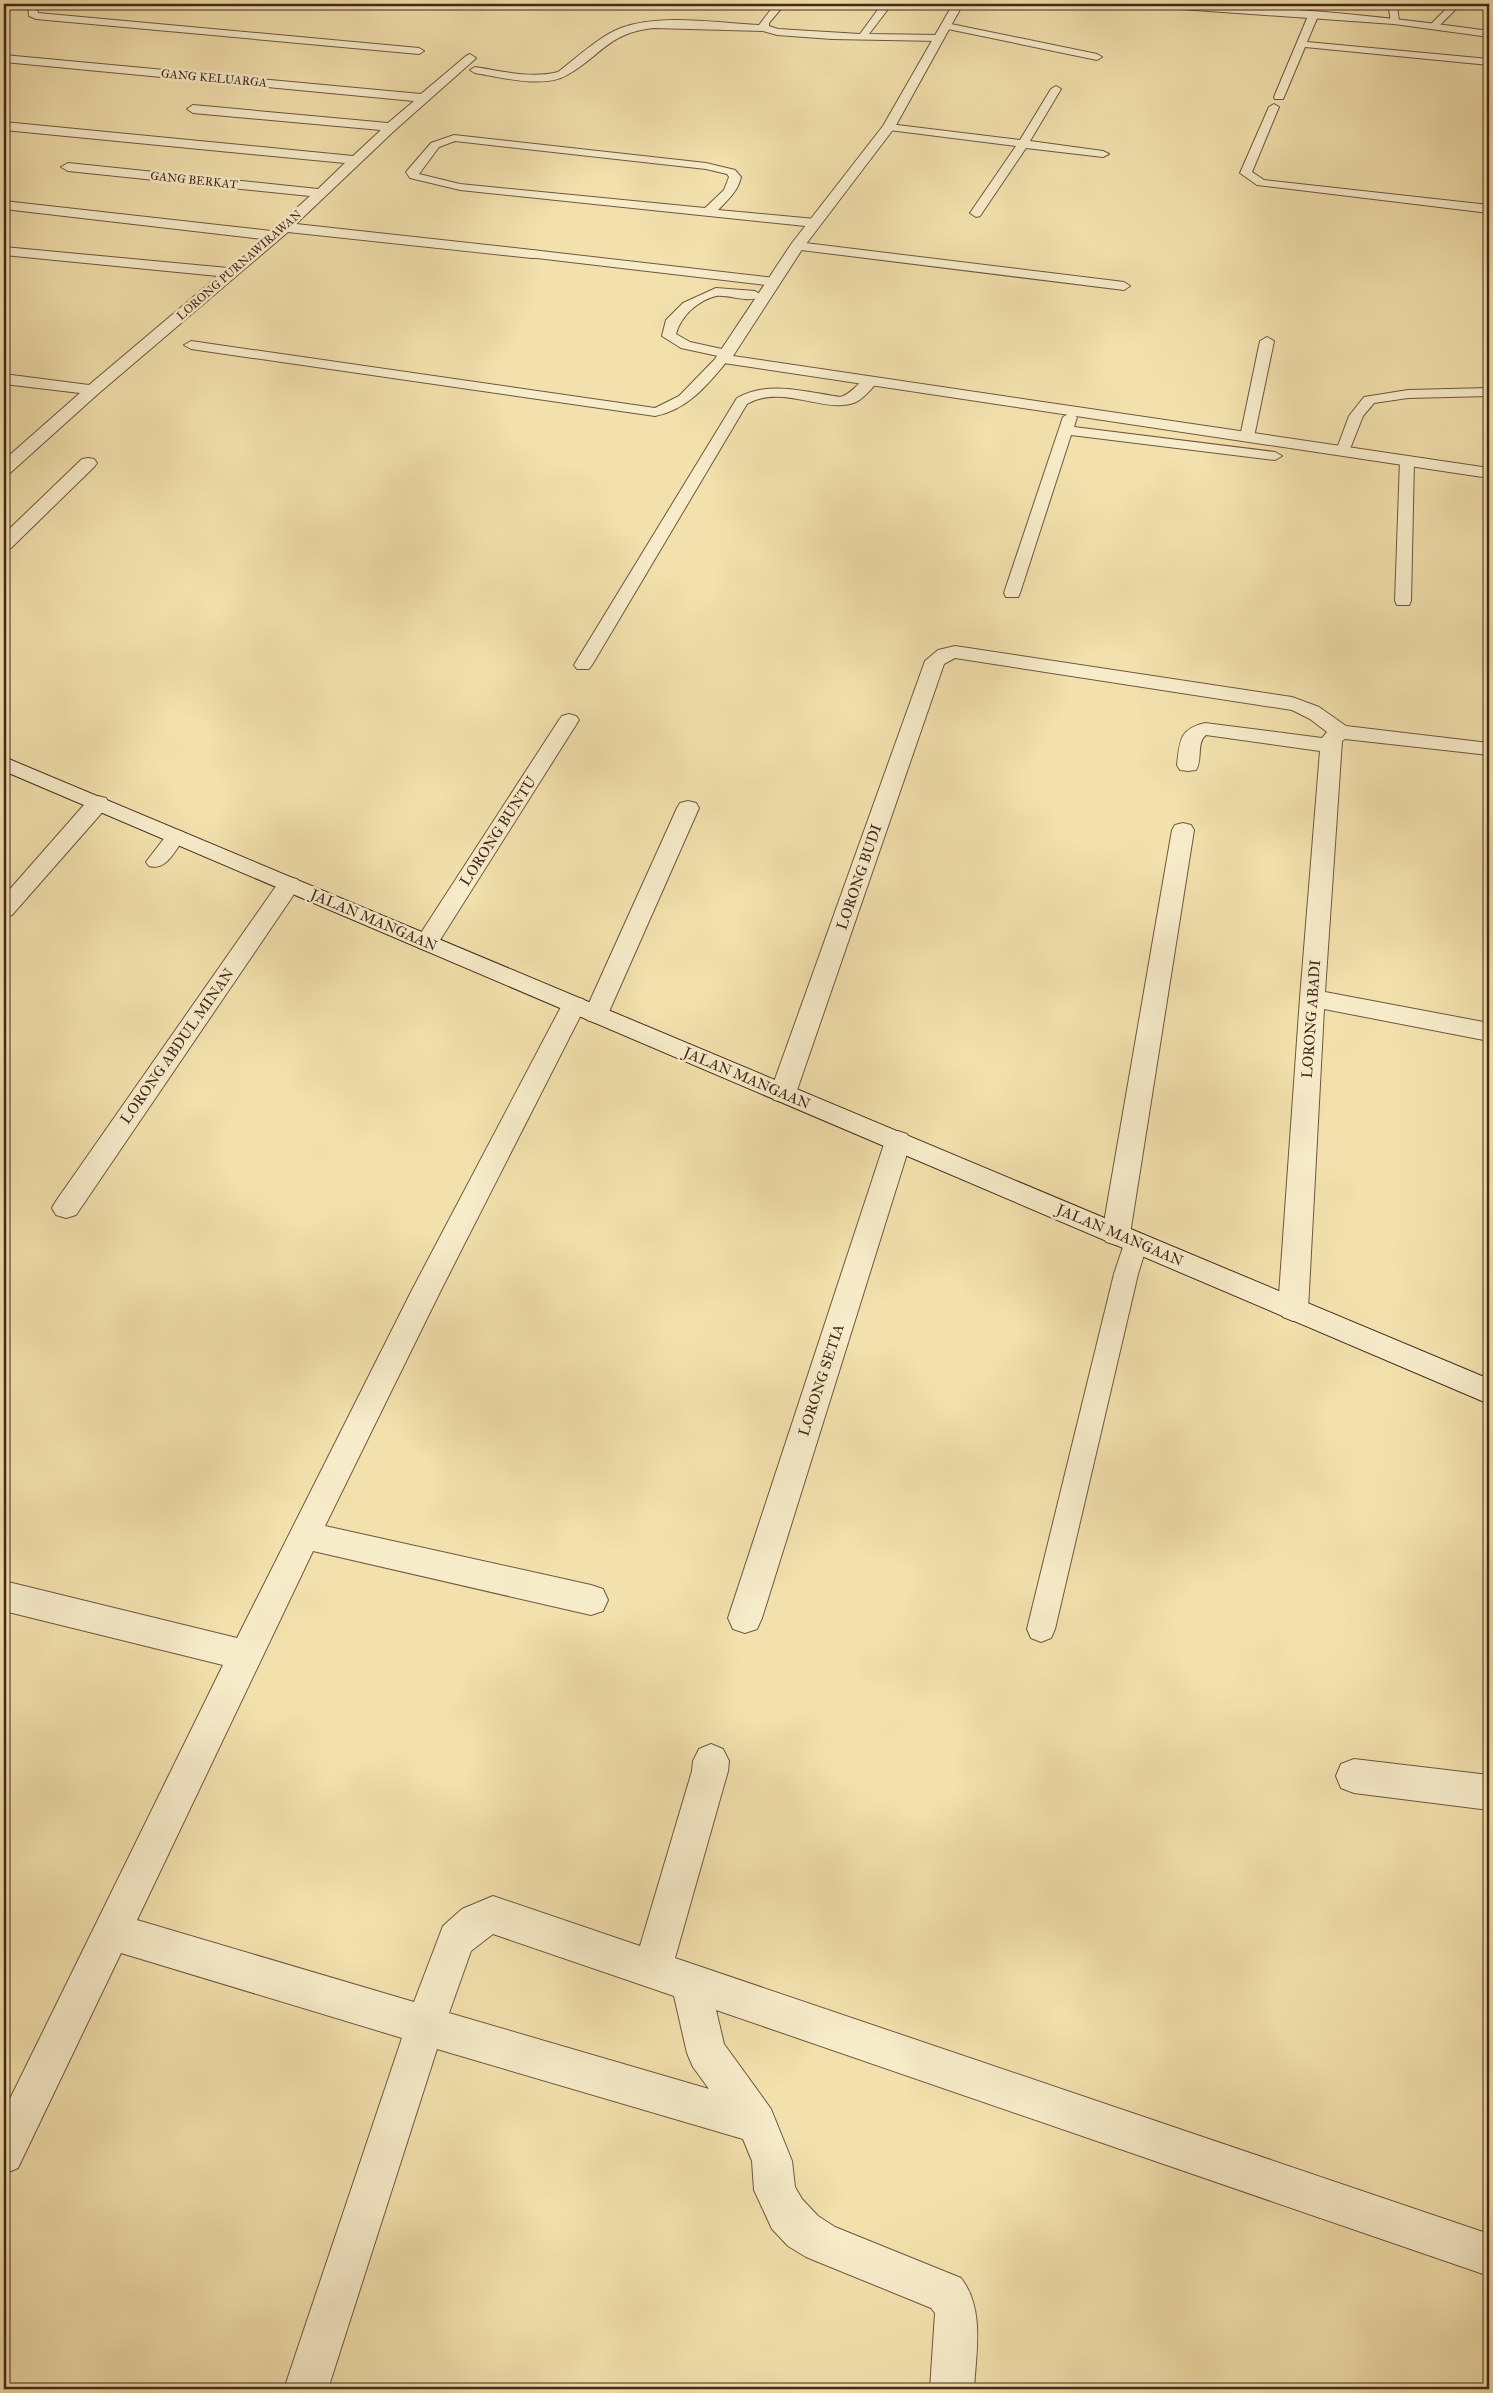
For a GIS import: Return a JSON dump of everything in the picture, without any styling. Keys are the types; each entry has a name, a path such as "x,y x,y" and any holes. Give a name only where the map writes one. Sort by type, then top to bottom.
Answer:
{"street":[{"path":"958,4 889,127 798,246 725,356 871,381 1489,472"},
{"path":"1153,4 1394,20 1489,34"},
{"name":"GANG KELUARGA","path":"4,58 425,98"},
{"name":"LORONG PURNAWIRAWAN","path":"4,469 93,390 280,232 391,126 425,98 473,64"},
{"path":"193,109 391,126"},
{"path":"4,126 355,160"},
{"name":"GANG BERKAT","path":"68,167 320,193"},
{"path":"4,204 280,232 532,254"},
{"path":"4,251 231,274"},
{"path":"4,379 93,390"},
{"path":"4,544 88,463"},
{"name":"LORONG BUDI","path":"783,1093 935,661 945,654 955,652 1292,703 1306,707 1318,714 1336,739"},
{"name":"LORONG BUNTU","path":"427,942 569,720"},
{"path":"1188,765 1193,735 1197,731 1205,729 1489,749"},
{"name":"LORONG ABADI","path":"1293,1309 1312,998 1336,739"},
{"name":"JALAN MANGAAN","path":"4,763 1489,1392"},
{"path":"4,910 98,803"},
{"path":"4,2154 244,1655 464,1212 585,1009 688,808"},
{"path":"1126,1238 1183,830"},
{"name":"LORONG ABDUL MINAN","path":"66,1208 289,884"},
{"path":"1312,998 1489,1032"},
{"name":"LORONG SETIA","path":"745,1618 898,1142"},
{"path":"304,1535 591,1600"},
{"path":"4,1596 244,1655"},
{"path":"652,1970 710,1771 711,1761"},
{"path":"1354,1776 1489,1794"},
{"path":"306,2389 425,2024 456,1940 475,1922 493,1915 1489,2256"},
{"path":"112,1931 570,2069 757,2123"},
{"path":"690,1982 707,2053 757,2123 772,2161 775,2190 787,2214 804,2231 821,2242 946,2293 953,2302 956,2313 952,2389"}],"lane":[{"path":"26,4 33,7 32,14 36,16 419,51"},
{"path":"764,28 764,23 780,4"},
{"path":"862,37 887,4"},
{"path":"1370,4 1394,7 1394,20"},
{"path":"1434,26 1456,4"},
{"path":"1313,16 1246,173 1261,183 1489,209"},
{"path":"473,64 533,77 553,77 562,74 619,33 637,27 662,25 764,28 789,33 862,37 942,32 1097,56"},
{"path":"1302,44 1489,62"},
{"path":"976,213 1023,144 1056,89"},
{"path":"889,127 1104,154"},
{"path":"708,212 729,192 735,177 731,172 706,166 463,138 435,145 412,172 414,176 421,179 460,187 815,223"},
{"path":"798,246 1124,286"},
{"path":"532,254 774,282"},
{"path":"191,345 655,412 669,409 679,404 725,356 686,345 669,336 673,320 688,306 716,292 765,296"},
{"path":"1247,436 1267,340"},
{"path":"583,665 742,401 754,394 782,392 840,401 852,399 871,381"},
{"path":"1343,451 1359,410 1370,400 1393,396 1489,392"},
{"path":"1012,593 1072,411"},
{"path":"1066,430 1275,456"},
{"path":"1403,601 1407,460"},
{"path":"156,862 176,836"},
{"path":"1041,1629 1126,1274 1126,1238"}]}
